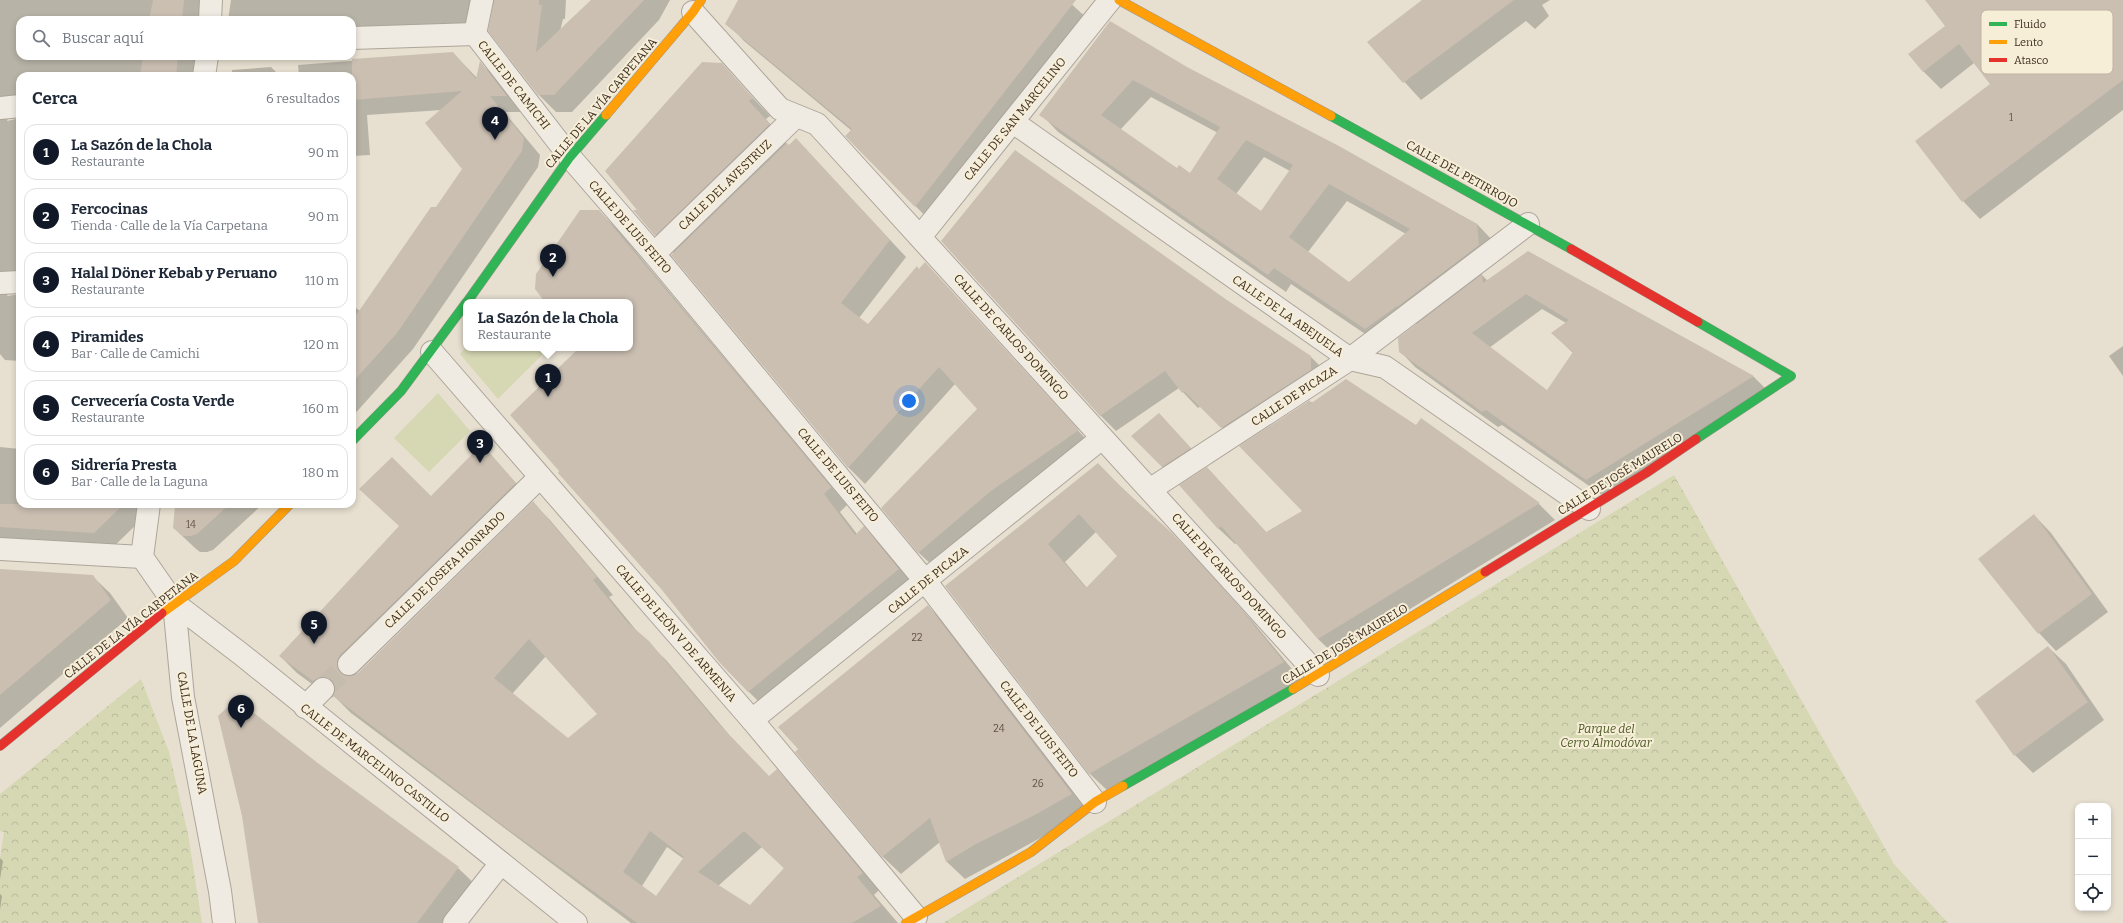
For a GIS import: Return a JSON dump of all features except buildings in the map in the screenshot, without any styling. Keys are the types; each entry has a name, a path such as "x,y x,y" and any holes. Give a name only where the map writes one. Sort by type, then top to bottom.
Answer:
{"street":[{"path":"210,16 211,0"},
{"path":"475,34 482,0"},
{"name":"CALLE DE SAN MARCELINO","path":"920,237 1110,0"},
{"name":"CALLE DEL PETIRROJO","path":"1119,0 1528,224 1791,376"},
{"name":"CALLE DE CARLOS DOMINGO","path":"697,6 780,109 817,124 1102,438 1151,489 1318,675"},
{"name":"CALLE DE LA VÍA CARPETANA","path":"469,299 570,157 697,6"},
{"name":"CALLE DE CAMICHI","path":"356,38 475,34 570,157"},
{"path":"205,72 206,60"},
{"path":"0,108 16,106"},
{"name":"CALLE DEL AVESTRUZ","path":"654,254 796,116"},
{"name":"CALLE DE LA ABEJUELA","path":"1013,122 1350,359 1385,367 1589,509"},
{"name":"CALLE DE LUIS FEITO","path":"570,157 654,254 926,582 1095,802"},
{"name":"CALLE DE PICAZA","path":"1151,489 1350,359 1528,224"},
{"path":"0,283 16,282"},
{"name":"CALLE DE LA VÍA CARPETANA","path":"356,437 401,391 432,352 463,307"},
{"name":"CALLE DE LEÓN V DE ARMENIA","path":"432,352 752,720 911,920"},
{"name":"CALLE DE JOSÉ MAURELO","path":"911,920 1031,852 1095,802 1318,675 1589,509 1646,473 1791,376"},
{"name":"CALLE DE PICAZA","path":"752,720 926,582 1102,438"},
{"name":"CALLE DE JOSEFA HONRADO","path":"349,664 540,477"},
{"path":"0,549 142,557 148,508"},
{"name":"CALLE DE LA VÍA CARPETANA","path":"0,746 174,603 234,561 286,508"},
{"name":"CALLE DE LA LAGUNA","path":"142,557 174,603 183,697 220,891 224,923"},
{"name":"CALLE DE MARCELINO CASTILLO","path":"174,603 576,923"},
{"path":"305,707 323,689"},
{"path":"454,923 501,863"}],"green space":[{"path":"463,350 546,351 498,399 460,354"},
{"path":"438,393 470,431 429,472 394,438"},
{"name":"Parque del Cerro Almodóvar","path":"1674,475 1894,864 1948,923 943,923"},
{"path":"141,679 169,752 188,834 202,923 0,923 0,858 4,832 0,831 0,794"}],"tunnel":[{"path":"323,689 349,664"}],"traffic: fast":[{"path":"469,299 570,157 606,115"},
{"path":"1331,116 1571,249"},
{"path":"356,437 401,391 463,307"},
{"path":"1696,439 1791,376 1698,322"},
{"path":"1123,786 1293,689"}],"traffic: slow":[{"path":"606,115 693,12 701,0"},
{"path":"1119,0 1331,116"},
{"path":"162,613 234,561 286,508"},
{"path":"1293,689 1485,572"},
{"path":"906,923 1031,852 1095,802 1123,786"}],"traffic: jam":[{"path":"1571,249 1698,322"},
{"path":"1485,572 1646,473 1696,439"},
{"path":"0,746 162,613"}],"place":[{"name":"Piramides","path":"495,140"},
{"name":"Fercocinas","path":"553,277"},
{"name":"La Sazón de la Chola","path":"548,397"},
{"name":"Halal Döner Kebab y Peruano","path":"480,463"},
{"name":"Cervecería Costa Verde","path":"314,644"},
{"name":"Sidrería Presta","path":"241,728"}]}
